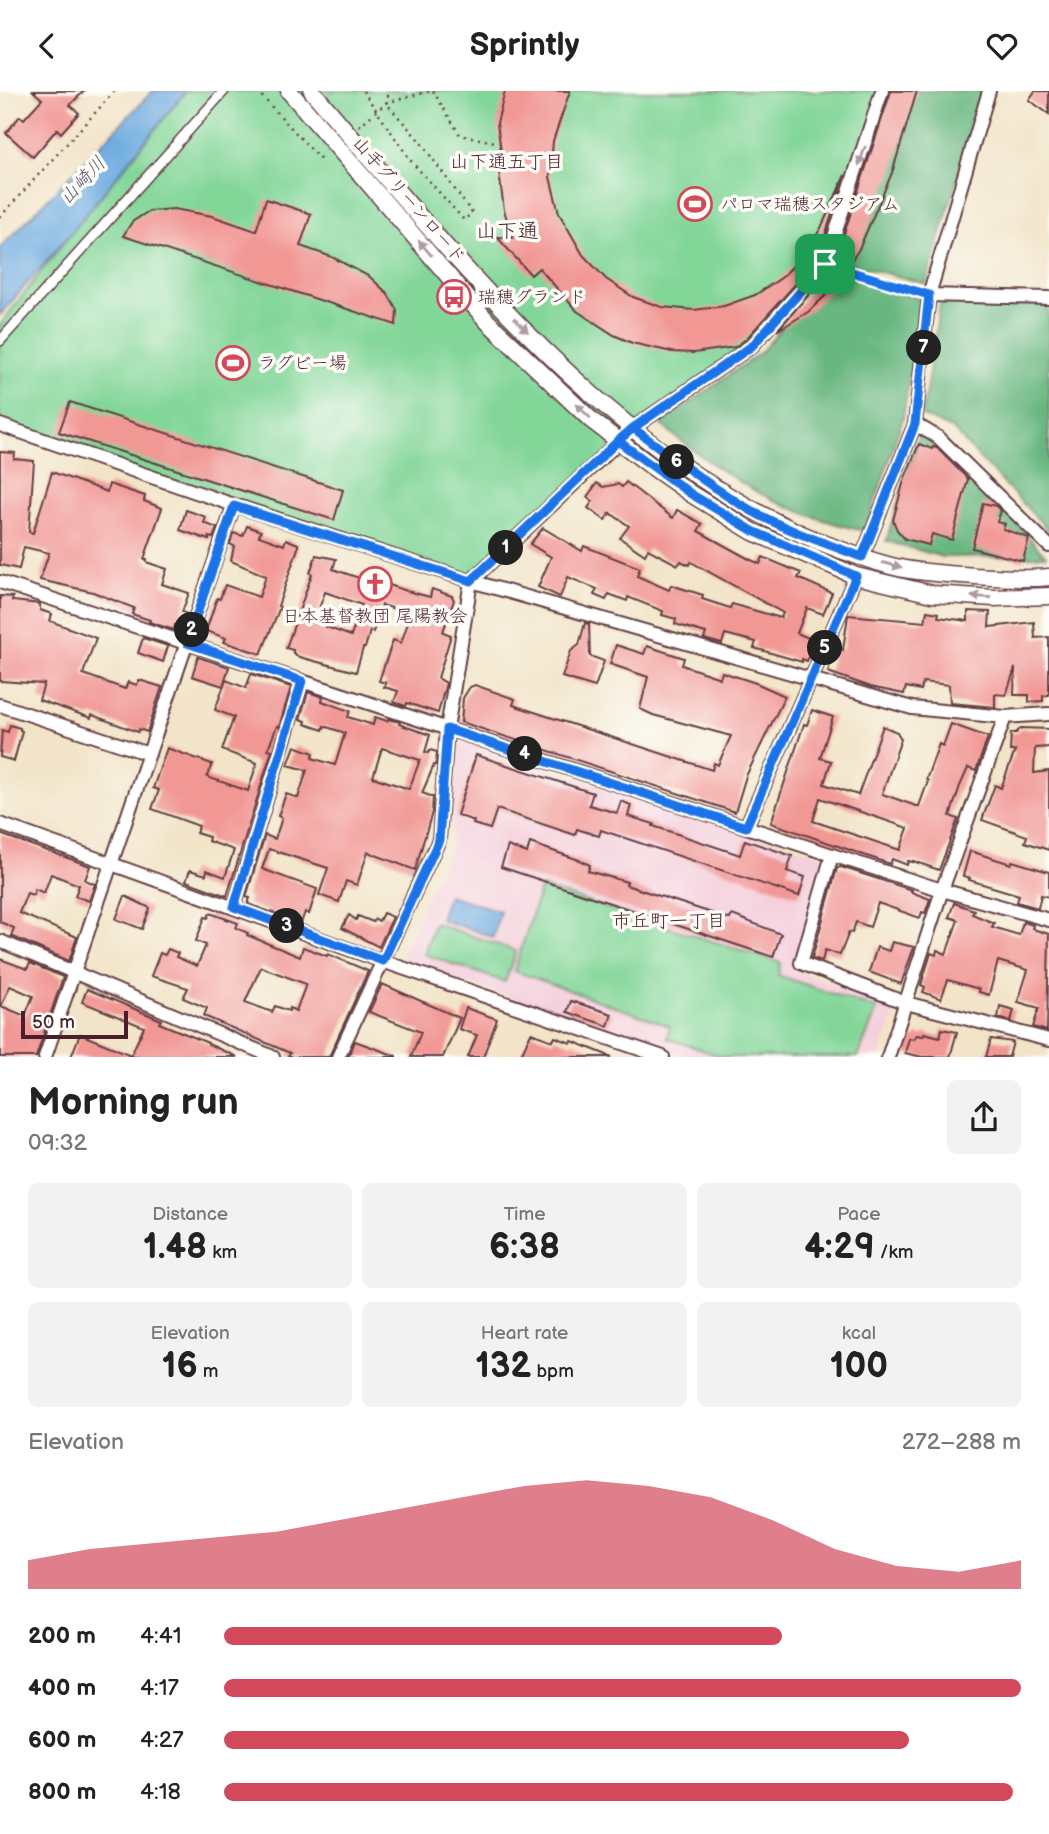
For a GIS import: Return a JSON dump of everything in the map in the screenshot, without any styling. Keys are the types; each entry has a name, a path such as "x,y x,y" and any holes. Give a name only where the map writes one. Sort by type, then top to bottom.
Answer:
{"street":[{"path":"0,341 224,91"},
{"name":"山手グリーンロード","path":"289,91 488,322 591,420 691,494 753,531 856,576 932,594 994,598 1049,596"},
{"name":"山手グリーンロード","path":"312,91 411,206 523,328 604,405 701,480 754,512 820,541 894,567 942,573 1049,577"},
{"path":"338,1057 439,840 447,729 471,581 633,428 752,346 825,264 882,91"},
{"path":"862,557 915,424 929,295 989,91"},
{"path":"929,295 1049,298"},
{"path":"915,424 939,438 1049,546"},
{"path":"0,425 234,506 471,581 912,708 1005,717 1049,714"},
{"path":"45,1057 234,506"},
{"path":"746,827 856,576"},
{"path":"0,582 832,855 1049,920"},
{"path":"234,907 302,681"},
{"path":"0,705 149,754"},
{"path":"888,1057 942,890 1005,717"},
{"path":"0,824 637,1053 663,1057"},
{"path":"832,855 801,963 906,1003 1049,1040"},
{"path":"0,941 273,1057"}],"path":[{"path":"0,217 115,91"},
{"path":"257,91 316,155"},
{"path":"363,91 411,161 464,220 472,213 419,140 386,103 432,91 460,135 500,143"},
{"path":"825,264 929,295"}],"shaded area":[{"path":"464,742 820,855 825,863 791,969 890,1002 896,1011 879,1057 688,1057 408,963 402,955 451,845 459,746"}],"green space":[{"path":"186,91 882,91 825,264 752,346 633,428 471,581 0,425 0,325"},
{"path":"884,91 983,91 926,284 834,259"},
{"path":"831,272 922,299 903,418 865,531 807,514 756,491 708,461 660,424 761,352"},
{"path":"1049,302 1049,531 952,429 922,416 940,303"},
{"path":"920,432 943,443 1046,556 943,557 886,541"},
{"path":"541,887 781,963 778,975 877,1009 858,1057 723,1057 667,1038 670,1026 514,971"},
{"path":"434,923 516,951 505,982 424,954"}],"water":[{"name":"山崎川","path":"153,91 186,91 71,233 0,315 0,248"},
{"path":"448,895 500,911 493,937 440,919"}],"building":[{"path":"33,91 84,91 70,105 79,113 61,133 57,129 33,157 6,133 20,116 24,119 42,99"},
{"path":"505,91 570,91 553,141 550,177 559,213 583,255 606,279 633,297 662,307 694,310 724,306 755,295 781,278 804,255 821,228 845,175 817,260 746,339 735,347 694,353 672,352 632,343 614,335 577,311 539,268 531,275 497,237 513,238 504,210 497,157 502,158 497,123"},
{"path":"891,91 917,91 892,173 859,249 824,297 808,312 777,331 833,267"},
{"path":"1035,91 1049,91 1049,114 1029,100"},
{"path":"266,199 311,214 300,246 332,257 370,277 387,293 397,310 396,325 123,236 132,222 149,211 174,209 212,216 256,231"},
{"path":"70,402 343,490 334,520 59,432"},
{"path":"919,444 937,448 968,479 952,540 932,534 929,545 905,539 893,520 904,480"},
{"path":"0,452 15,453 14,459 34,461 29,532 33,533 52,472 107,492 109,484 145,496 144,501 162,508 144,559 167,569 162,584 189,593 182,612 187,614 182,627 175,625 174,630 149,622 150,620 132,614 134,608 93,592 40,580 49,553 24,547 19,569 0,565"},
{"path":"626,482 673,518 677,510 702,524 698,531 749,559 760,564 763,557 801,573 798,578 832,593 823,614 807,608 797,633 813,640 807,661 802,659 802,662 754,648 756,642 725,634 722,644 704,639 706,633 675,624 676,619 662,615 663,611 628,597 627,601 609,594 606,600 594,595 597,589 568,577 560,597 538,587 551,557 530,544 543,528 582,551 584,546 640,568 637,576 669,590 671,585 703,595 702,599 730,608 732,604 781,618 783,613 691,562 689,565 681,561 678,565 648,549 645,555 620,538 629,526 610,513 605,520 588,508 593,501 587,497 597,483 603,487 618,484 622,487"},
{"path":"983,503 996,506 1001,511 997,522 1005,524 1003,529 1029,538 1023,561 972,548"},
{"path":"186,510 206,517 204,523 217,528 213,538 209,537 209,540 180,530"},
{"path":"247,526 261,531 259,536 284,545 286,539 298,544 278,606 280,607 261,654 224,642 226,638 206,631 217,598 220,599 225,585 259,597 266,576 231,561 234,546 230,544 233,533 243,536"},
{"path":"316,555 336,559 333,569 359,578 361,573 370,577 372,568 386,573 383,583 430,597 432,589 452,596 454,600 443,632 451,635 438,678 446,683 438,713 407,703 406,706 394,702 398,691 384,687 386,683 379,681 393,640 401,643 411,614 382,605 373,632 370,631 363,648 356,672 299,657 293,650 286,648 312,574 310,573","holes":["325,592 362,605 351,636 326,627 328,621 316,617"]},
{"path":"0,596 13,597 12,601 40,604 40,610 52,614 50,621 96,638 83,674 125,689 128,682 137,685 139,680 162,687 147,732 139,729 138,732 39,700 44,684 0,681"},
{"path":"927,611 939,613 938,617 968,621 968,611 990,612 989,627 1034,622 1035,638 1049,637 1049,695 1043,696 1043,701 1029,702 1029,695 1014,695 1015,668 1006,695 995,694 995,707 950,703 949,685 923,682 921,690 906,687 904,694 871,687 828,672 835,647 843,650 848,615 925,622"},
{"path":"585,623 589,624 590,656 604,661 595,687 562,677 571,651 579,645"},
{"path":"143,638 168,646 163,662 138,653"},
{"path":"616,645 644,654 647,646 684,658 682,665 720,678 722,672 785,696 746,776 735,812 461,722 463,698 470,687 475,685 515,699 513,705 712,770 714,763 718,765 731,736 640,709 648,677 610,664"},
{"path":"198,657 229,667 223,686 192,676"},
{"path":"251,674 291,687 279,727 277,726 268,749 272,750 227,896 186,881 190,870 206,875 207,870 225,877 234,850 208,841 209,837 196,833 199,826 152,809 159,790 153,788 167,748 212,764 207,777 248,791 257,763 222,750 234,717 215,710 226,680 246,688"},
{"path":"308,692 323,697 322,701 350,711 348,717 373,725 375,717 387,721 388,719 430,735 425,752 437,752 436,765 422,793 433,797 432,812 415,870 368,852 357,885 346,881 339,902 319,895 328,868 269,849 262,869 317,889 309,914 305,912 301,923 248,904 250,898 246,897 265,835 275,839 282,818 278,816 286,794 298,798 307,770 288,765 295,746 314,753 312,758 335,765 345,733 324,726 323,730 305,724 306,721 300,719","holes":["382,748 420,760 409,789 373,777"]},
{"path":"812,710 833,717 820,758 831,761 824,784 858,795 883,726 897,732 901,739 882,794 916,806 919,806 939,744 943,746 951,724 988,737 976,771 968,768 960,786 950,816 958,819 939,870 913,861 908,861 907,865 892,859 890,864 771,823 804,724 807,725","holes":["820,798 908,828 900,850 813,821"]},
{"path":"10,725 22,731 14,761 0,757 2,730 8,732"},
{"path":"1021,728 1049,729 1049,747 1035,748 1034,773 1049,771 1049,850 1025,842 1027,836 982,820 995,785 1001,788 1015,751 1010,751 1011,733 1016,733"},
{"path":"476,755 593,793 589,805 617,813 621,801 631,805 628,816 740,855 745,840 792,856 787,871 805,877 799,896 601,830 599,836 577,829 575,835 497,809 490,829 473,824 474,821 457,815"},
{"path":"0,834 90,866 85,880 95,884 89,901 75,896 79,885 51,874 44,893 35,889 33,895 27,893 19,913 77,937 69,961 11,936 14,928 0,922"},
{"path":"530,843 579,860 590,865 588,871 627,882 626,885 730,919 732,915 781,934 773,957 501,867 508,846 527,853"},
{"path":"970,851 1049,872 1049,897 1041,895 1038,908 1017,902 1019,895 969,880 970,878 963,876"},
{"path":"837,868 912,890 911,892 930,899 920,918 878,903 870,927 856,922 840,955 825,950 822,961 812,958"},
{"path":"125,896 150,908 142,929 116,919"},
{"path":"954,903 974,910 972,914 994,923 992,927 1019,935 1023,922 1049,934 1047,1031 1033,1027 1039,1008 1018,1002 1028,970 998,961 989,995 979,992 979,989 948,980 941,999 923,992 925,987 921,985 931,953 936,955 937,950 946,954 958,920 949,917"},
{"path":"210,913 238,923 236,928 248,933 247,935 300,957 303,947 368,971 329,1057 288,1057 290,1053 204,1016 207,1008 183,998 188,988 151,976 160,953 165,955 168,949 178,953 176,957 197,966 206,945 196,941 205,917 208,918","holes":["261,967 306,984 296,1011 275,1006 272,1012 245,1002"]},
{"path":"383,913 393,917 379,947 342,928 349,915 356,920 358,916 373,922 375,919 379,921"},
{"path":"892,942 914,947 901,984 869,972 877,947 889,951"},
{"path":"0,959 27,969 30,963 63,977 36,1057 0,1057","holes":["10,986 33,996 25,1016 1,1006"]},
{"path":"382,984 460,1018 443,1057 411,1057 421,1032 369,1012"},
{"path":"87,989 161,1020 159,1023 237,1057 71,1057 80,1034 131,1055 144,1027 82,1002"},
{"path":"571,1001 612,1014 608,1026 567,1012"},
{"path":"1000,1006 1014,1010 1011,1021 998,1018"},
{"path":"466,1008 497,1019 483,1057 468,1057 477,1035 459,1029"},
{"path":"942,1029 957,1032 950,1057 922,1057 905,1053 909,1038 923,1036 924,1033 940,1037"},
{"path":"531,1033 553,1041 555,1037 571,1043 572,1041 612,1057 520,1057"},
{"path":"991,1039 1013,1042 1009,1057 986,1057"},
{"path":"355,1041 396,1056 396,1057 348,1057"}],"place":[{"name":"パロマ瑞穂スタジアム","path":"695,204"},
{"name":"瑞穂グランド","path":"454,297"},
{"name":"ラグビー場","path":"233,363"},
{"name":"日本基督教団 尾陽教会","path":"375,584"}],"district":[{"name":"山下通五丁目","path":"507,162"},
{"name":"山下通","path":"507,231"},
{"name":"市丘町一丁目","path":"669,921"}],"route":[{"path":"825,264 752,346 633,428 618,441 471,581 234,506 187,643 302,681 234,907 383,961 439,840 447,729 746,827 856,576 753,531 691,494 618,441 633,428 701,480 754,512 862,557 915,424 929,295 825,264"}]}
